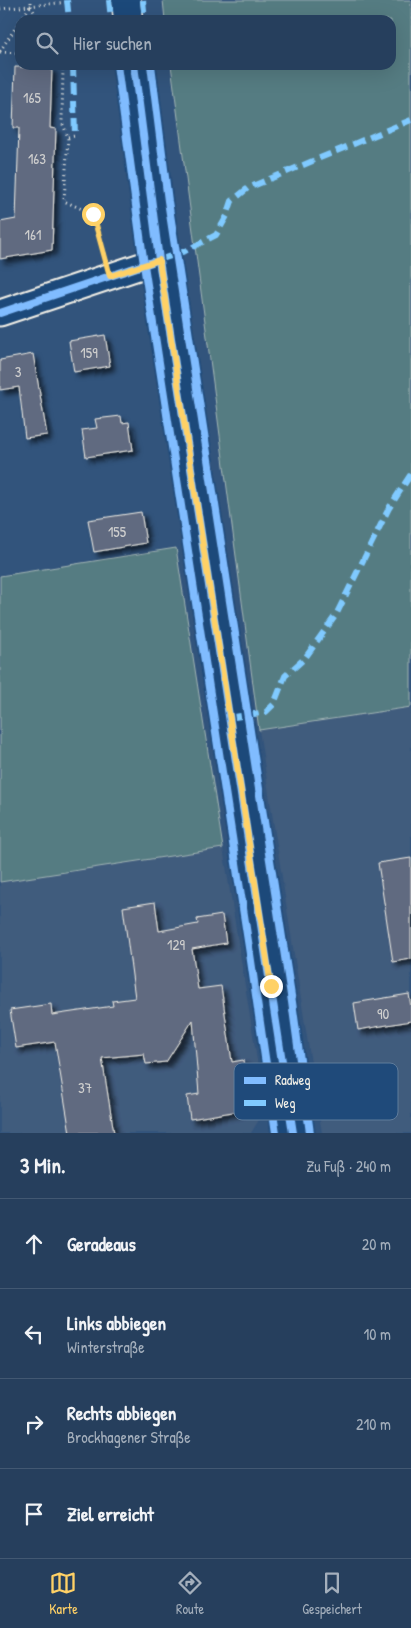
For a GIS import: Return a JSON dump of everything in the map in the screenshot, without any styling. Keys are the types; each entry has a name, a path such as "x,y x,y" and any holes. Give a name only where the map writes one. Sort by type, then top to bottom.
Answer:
{"main road":[{"path":"126,0 128,15"},
{"path":"135,70 159,260 283,1063"},
{"path":"292,1120 294,1133"}],"street":[{"path":"0,313 159,260"}],"path":[{"path":"31,0 36,15"},
{"path":"0,9 67,2"},
{"path":"24,15 31,5"},
{"path":"0,52 15,29"},
{"path":"0,52 15,52"},
{"path":"63,70 62,122 68,137 64,201 93,214 110,276"},
{"path":"68,137 74,136"}],"shaded area":[{"path":"411,707 411,1133 322,1133 320,1120 398,1120 398,1063 311,1063 259,730"},
{"path":"223,848 257,1063 234,1063 234,1120 259,1120 251,1133 0,1133 0,882"}],"green space":[{"path":"163,0 411,0 411,707 259,730 172,70 396,70 396,15 164,15"},
{"path":"176,548 223,848 0,882 0,576"}],"building":[{"path":"15,67 15,70 52,70 50,128 56,129 52,250 0,259 0,222 16,219 19,128 13,128"},
{"path":"105,335 110,366 74,372 69,341"},
{"path":"33,354 47,435 25,438 19,387 0,390 0,360"},
{"path":"121,416 122,423 129,422 133,450 86,457 82,430 97,428 95,419"},
{"path":"141,512 146,543 94,552 88,520"},
{"path":"411,858 411,959 393,962 378,863"},
{"path":"155,902 159,931 198,924 197,919 222,915 226,943 192,949 198,989 221,986 232,1062 243,1060 243,1063 234,1063 234,1112 190,1119 187,1096 199,1094 193,1020 166,1062 146,1064 144,1054 102,1058 114,1133 70,1133 55,1042 16,1048 10,1010 51,1004 52,1015 113,1006 112,1001 135,998 123,907"},
{"path":"409,994 411,1021 358,1030 354,1003"}],"marked path":[{"path":"67,0 68,15"},
{"path":"109,0 110,15"},
{"path":"143,0 144,15"},
{"path":"73,70 75,136"},
{"path":"159,260 185,251 216,235 227,216 232,201 248,188 411,120"},
{"path":"229,718 266,712 274,704 285,676 305,658 336,615 389,508 411,474"}],"cycle path":[{"path":"118,70 144,265 266,1063"},
{"path":"135,70 159,260 282,1063"},
{"path":"152,70 168,201 300,1063"},
{"path":"0,313 152,262"},
{"path":"274,1120 276,1133"},
{"path":"291,1120 293,1133"},
{"path":"308,1120 310,1133"}],"route":[{"path":"93,214 110,276 159,260 271,986"}]}
